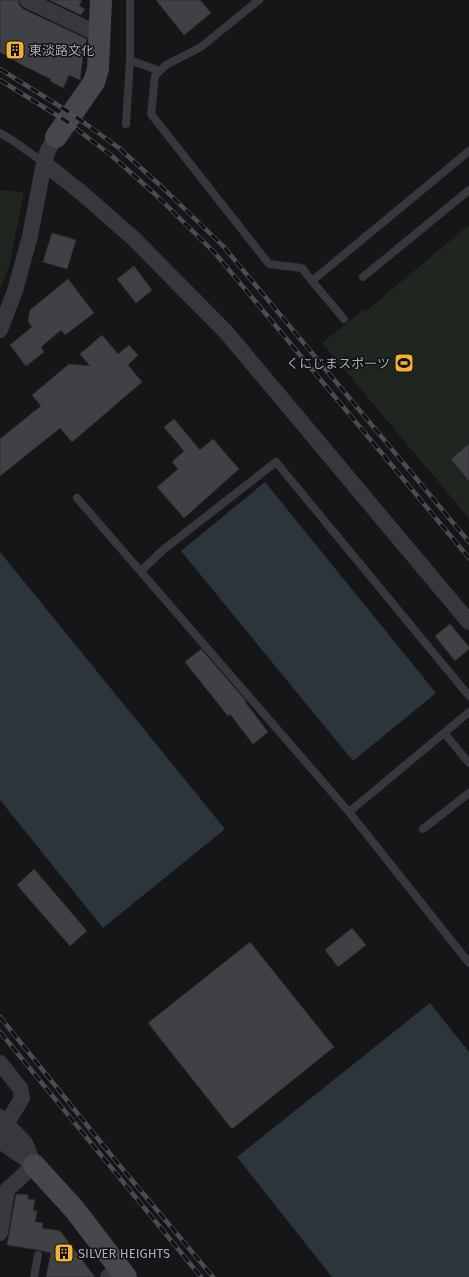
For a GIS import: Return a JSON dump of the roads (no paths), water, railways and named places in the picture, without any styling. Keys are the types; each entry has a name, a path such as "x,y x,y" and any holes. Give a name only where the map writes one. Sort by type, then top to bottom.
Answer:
{"street":[{"path":"27,0 100,36"},
{"path":"0,330 15,291 30,236 44,163 48,150 94,82 98,69 101,0"},
{"path":"44,163 83,194 133,238 226,332 469,622"},
{"path":"0,1063 20,1088 22,1098 2,1124 25,1144 34,1165"},
{"path":"0,1141 34,1165 75,1210 118,1274"},
{"path":"0,1233 4,1190 34,1165"}],"lane":[{"path":"126,124 130,60 130,0"},
{"path":"259,0 201,47 160,70 155,76 151,114 268,264 302,268 344,319"},
{"path":"130,60 160,70"},
{"path":"0,133 44,163"},
{"path":"312,280 469,151"},
{"path":"364,277 469,190"},
{"path":"141,571 163,550 276,462 469,696"},
{"path":"77,498 349,812 469,963"},
{"path":"349,812 469,712"},
{"path":"444,733 469,763"},
{"path":"423,829 469,793"},
{"path":"34,1277 38,1255"}],"railway":[{"path":"0,69 72,114 119,148 223,246 469,542"},
{"path":"0,80 66,121 112,156 156,195 215,253 469,558"},
{"path":"0,1017 115,1160 213,1277"},
{"path":"0,1032 201,1277"}],"place":[{"name":"東淡路文化","path":"15,50"},
{"name":"くにじまスポーツ","path":"404,363"},
{"name":"SILVER HEIGHTS","path":"64,1253"}]}
